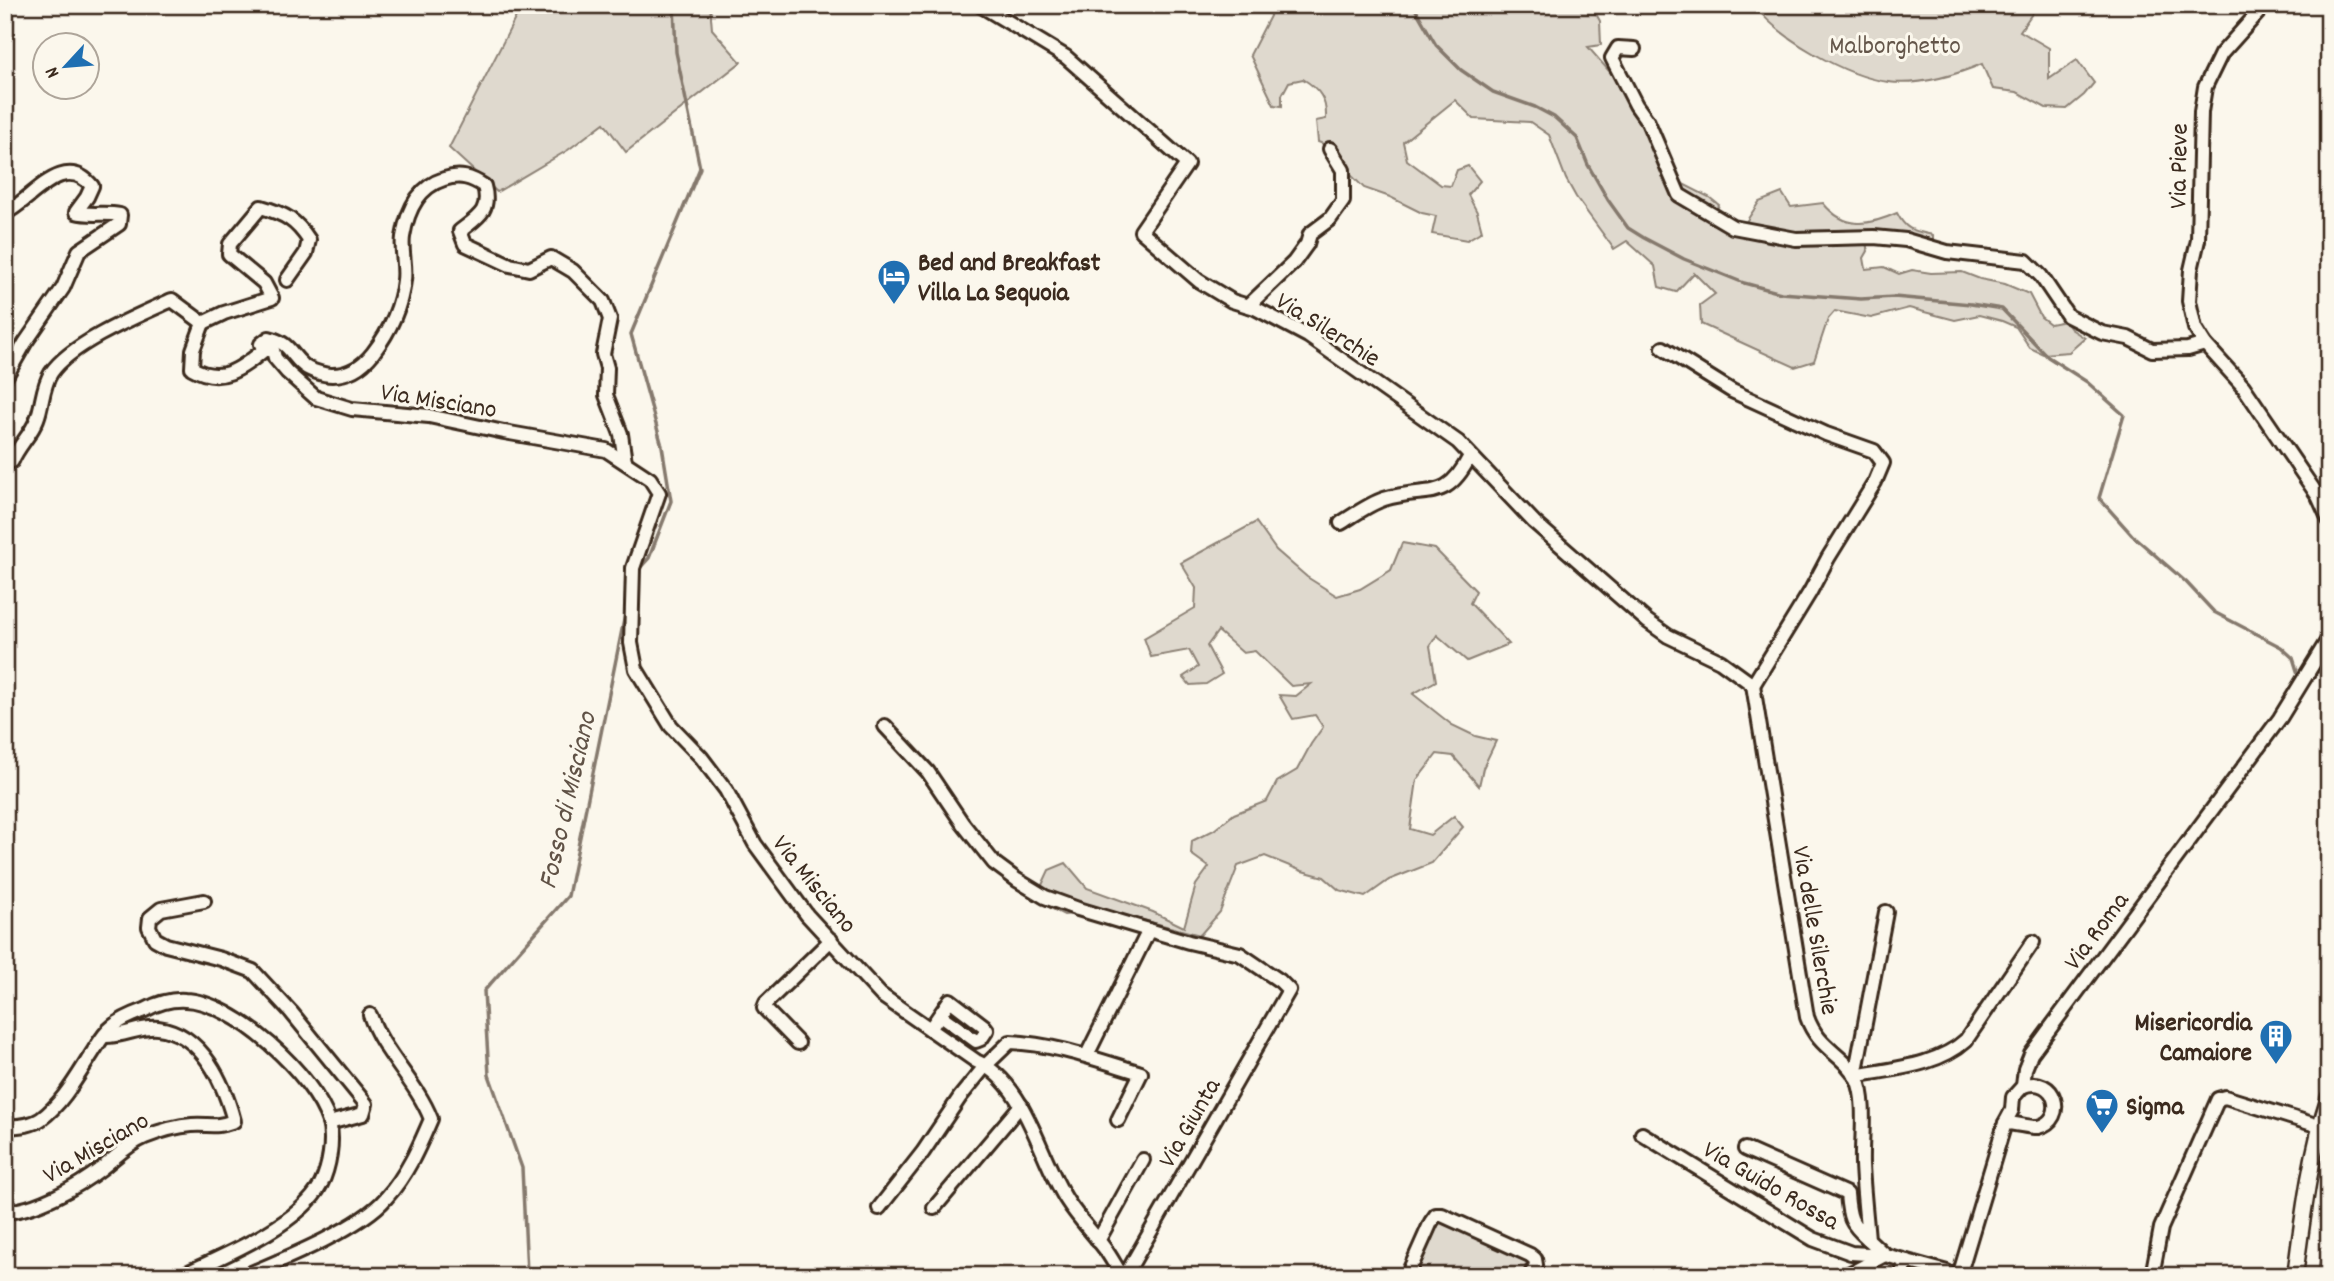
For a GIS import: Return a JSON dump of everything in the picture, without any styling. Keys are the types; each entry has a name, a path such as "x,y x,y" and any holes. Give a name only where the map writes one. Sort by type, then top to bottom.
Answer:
{"main road":[{"path":"2295,1276 2308,1176 2319,1126 2329,1097"}],"street":[{"name":"Via Silerchie","path":"981,5 1066,57 1187,164 1141,231 1199,281 1232,302 1248,306 1329,349 1458,442 1534,522 1647,621 1668,636 1720,660 1753,685"},
{"name":"Via Pieve","path":"2265,5 2221,54 2205,87 2201,112 2198,240 2191,270 2189,301 2195,328 2205,344 2244,386 2318,496 2329,520"},
{"path":"1634,49 1618,48 1612,58 1636,105 1648,122 1679,195 1733,227 1796,239 1874,237 1906,240 1947,252 2026,261 2041,276 2068,316 2102,333 2127,338 2152,350 2188,349 2205,344"},
{"path":"1248,306 1294,262 1307,244 1310,234 1330,219 1343,201 1343,170 1330,149"},
{"path":"5,213 19,206 48,180 67,173 85,177 92,186 76,212 120,215 119,224 79,251 62,288 24,343 5,378"},
{"name":"Via Misciano","path":"264,350 261,344 269,338 280,341 303,366 330,375 351,373 369,358 388,334 399,304 404,280 403,239 412,204 436,182 462,176 473,178 484,186 488,198 482,213 460,231 465,244 510,264 530,269 551,258 573,271 603,301 610,318 603,354 607,368 606,395 621,434 625,462"},
{"path":"11,453 28,436 37,418 50,374 63,359 111,329 172,300 203,323 224,313 272,298 264,283 229,254 230,244 261,206 278,211 298,223 309,240 306,253 287,280"},
{"name":"Via Misciano","path":"203,323 193,349 191,368 203,374 225,374 244,366 264,350 273,351 275,358 287,372 316,398 352,409 429,416 606,450 650,480 659,493 633,568 631,643 636,669 671,726 701,757 726,790 755,844 807,915 881,995 1002,1078 1021,1105 1055,1180 1075,1212 1124,1276"},
{"path":"1662,348 1732,391 1826,434 1874,451 1884,463 1753,685"},
{"path":"1341,523 1379,501 1430,493 1454,482 1471,456"},
{"name":"Via Roma","path":"2029,1084 2025,1069 2031,1054 2280,718 2329,638"},
{"name":"Via delle Silerchie","path":"1753,685 1807,1017 1812,1032 1820,1042 1855,1076"},
{"path":"885,726 928,772 963,824 994,863 1045,897 1149,930 1087,1055"},
{"path":"204,901 161,909 150,918 149,927 155,939 253,971 291,1012 366,1104 363,1114 329,1123"},
{"path":"1868,1239 1862,1162 1864,1129 1855,1076 1886,912"},
{"name":"Via Giunta","path":"1124,1276 1289,990 1240,954 1149,930"},
{"path":"798,1043 764,1008 831,940"},
{"path":"1855,1076 1923,1062 1956,1049 1966,1040 2033,942"},
{"path":"5,1127 22,1126 40,1120 59,1101 110,1027 165,1000 187,999 206,1004 250,1029 273,1046 292,1064 316,1096 329,1123 330,1159 320,1186 296,1213 261,1237 180,1276"},
{"path":"244,1276 366,1217 384,1201 413,1160 431,1119 415,1087 376,1030 370,1014"},
{"path":"930,1029 940,1015"},
{"name":"Via Misciano","path":"5,1212 41,1202 77,1185 101,1169 122,1150 144,1138 169,1129 193,1125 219,1127 234,1121 224,1086 217,1073 184,1037 160,1028 144,1029 119,1037 104,1036"},
{"path":"879,1208 923,1152 960,1097 986,1065 1010,1042 1087,1055 1141,1073 1118,1120"},
{"path":"1959,1276 2005,1123 2012,1110 2013,1097 2029,1084 2042,1085 2052,1094 2055,1102 2053,1116 2041,1126 2005,1123"},
{"path":"2152,1276 2161,1228 2218,1099 2225,1097 2319,1126"},
{"path":"934,1208 1021,1105"},
{"path":"2012,1110 2020,1123"},
{"name":"Via Guido Rossa","path":"1642,1134 1813,1239 1851,1253 1885,1255"},
{"path":"1745,1149 1847,1194 1849,1217 1855,1227 1885,1255 1947,1272 1952,1276"},
{"path":"1098,1241 1143,1160"},
{"path":"1407,1276 1436,1215 1442,1215 1530,1255 1535,1259 1530,1276"},
{"path":"1846,1276 1885,1255"},
{"path":"1901,1276 1906,1261"}],"green space":[{"path":"522,5 710,5 712,29 741,62 626,152 604,123 568,150 497,192 449,148"},
{"path":"1271,5 1591,5 1600,21 1601,45 1588,47 1616,79 1669,157 1683,184 1719,205 1711,220 1740,231 1759,202 1782,193 1791,207 1823,203 1840,218 1857,223 1876,221 1897,213 1911,229 1933,235 1933,249 1866,243 1866,269 1884,267 1899,274 1912,270 1931,273 1962,272 2005,284 2029,294 2041,317 2050,324 2065,321 2071,329 2085,338 2069,352 2043,354 2030,348 2016,327 1979,315 1955,320 1909,308 1871,318 1835,311 1828,319 1814,361 1795,367 1701,324 1700,305 1715,294 1694,273 1676,292 1659,287 1655,266 1627,241 1614,249 1576,197 1549,135 1530,122 1474,119 1455,100 1403,142 1407,160 1441,185 1451,186 1457,170 1468,166 1480,181 1468,195 1477,212 1482,231 1467,240 1432,234 1436,216 1422,213 1364,188 1351,175 1337,149 1318,142 1316,121 1326,119 1326,112 1321,95 1313,87 1303,79 1289,82 1282,95 1282,106 1274,105 1250,55 1270,16"},
{"name":"Malborghetto","path":"1754,5 2038,5 2020,31 2049,48 2049,79 2077,60 2094,83 2067,109 2046,108 2017,92 1993,89 1982,64 1924,81 1888,82 1853,72 1815,54 1780,31"},
{"path":"2038,5 2069,5 2067,8"},
{"path":"1256,522 1276,550 1307,577 1337,596 1360,589 1391,570 1402,543 1435,549 1476,591 1470,603 1509,644 1467,661 1437,635 1430,646 1436,681 1413,694 1452,725 1475,736 1496,741 1483,768 1479,786 1453,756 1437,754 1417,780 1410,829 1430,835 1454,816 1463,827 1432,863 1389,880 1365,897 1339,890 1324,877 1265,856 1238,866 1220,912 1200,935 1109,911 1064,915 1035,900 1049,870 1066,863 1087,888 1153,912 1184,927 1196,885 1209,867 1191,854 1192,841 1214,830 1234,814 1267,801 1277,782 1297,770 1323,727 1315,715 1293,719 1279,695 1296,696 1311,684 1291,686 1255,651 1243,653 1218,631 1207,646 1222,674 1206,684 1190,685 1183,677 1198,667 1189,650 1151,657 1144,638 1195,608 1196,588 1181,563"},
{"path":"1441,1219 1528,1259 1522,1276 1414,1276"}],"waterway":[{"name":"Fosso di Misciano","path":"637,571 649,558 671,501 662,446 631,334 700,168 676,52 674,5"},
{"path":"1413,5 1436,45 1461,70 1493,92 1554,117 1577,138 1588,165 1628,228 1684,259 1744,283 1781,293 1861,299 1894,297 2002,309 2048,357 2087,382 2124,415 2099,498 2132,535 2186,582 2214,612 2281,647 2293,658 2299,677"},
{"name":"Fosso di Misciano","path":"527,1273 522,1168 489,1075 484,991 568,896 626,610"},
{"path":"2318,1276 2329,1218"}],"place":[{"name":"Bed and Breakfast Villa La Sequoia","path":"894,306"},
{"name":"Misericordia Camaiore","path":"2276,1066"},
{"name":"Sigma","path":"2102,1135"}]}
